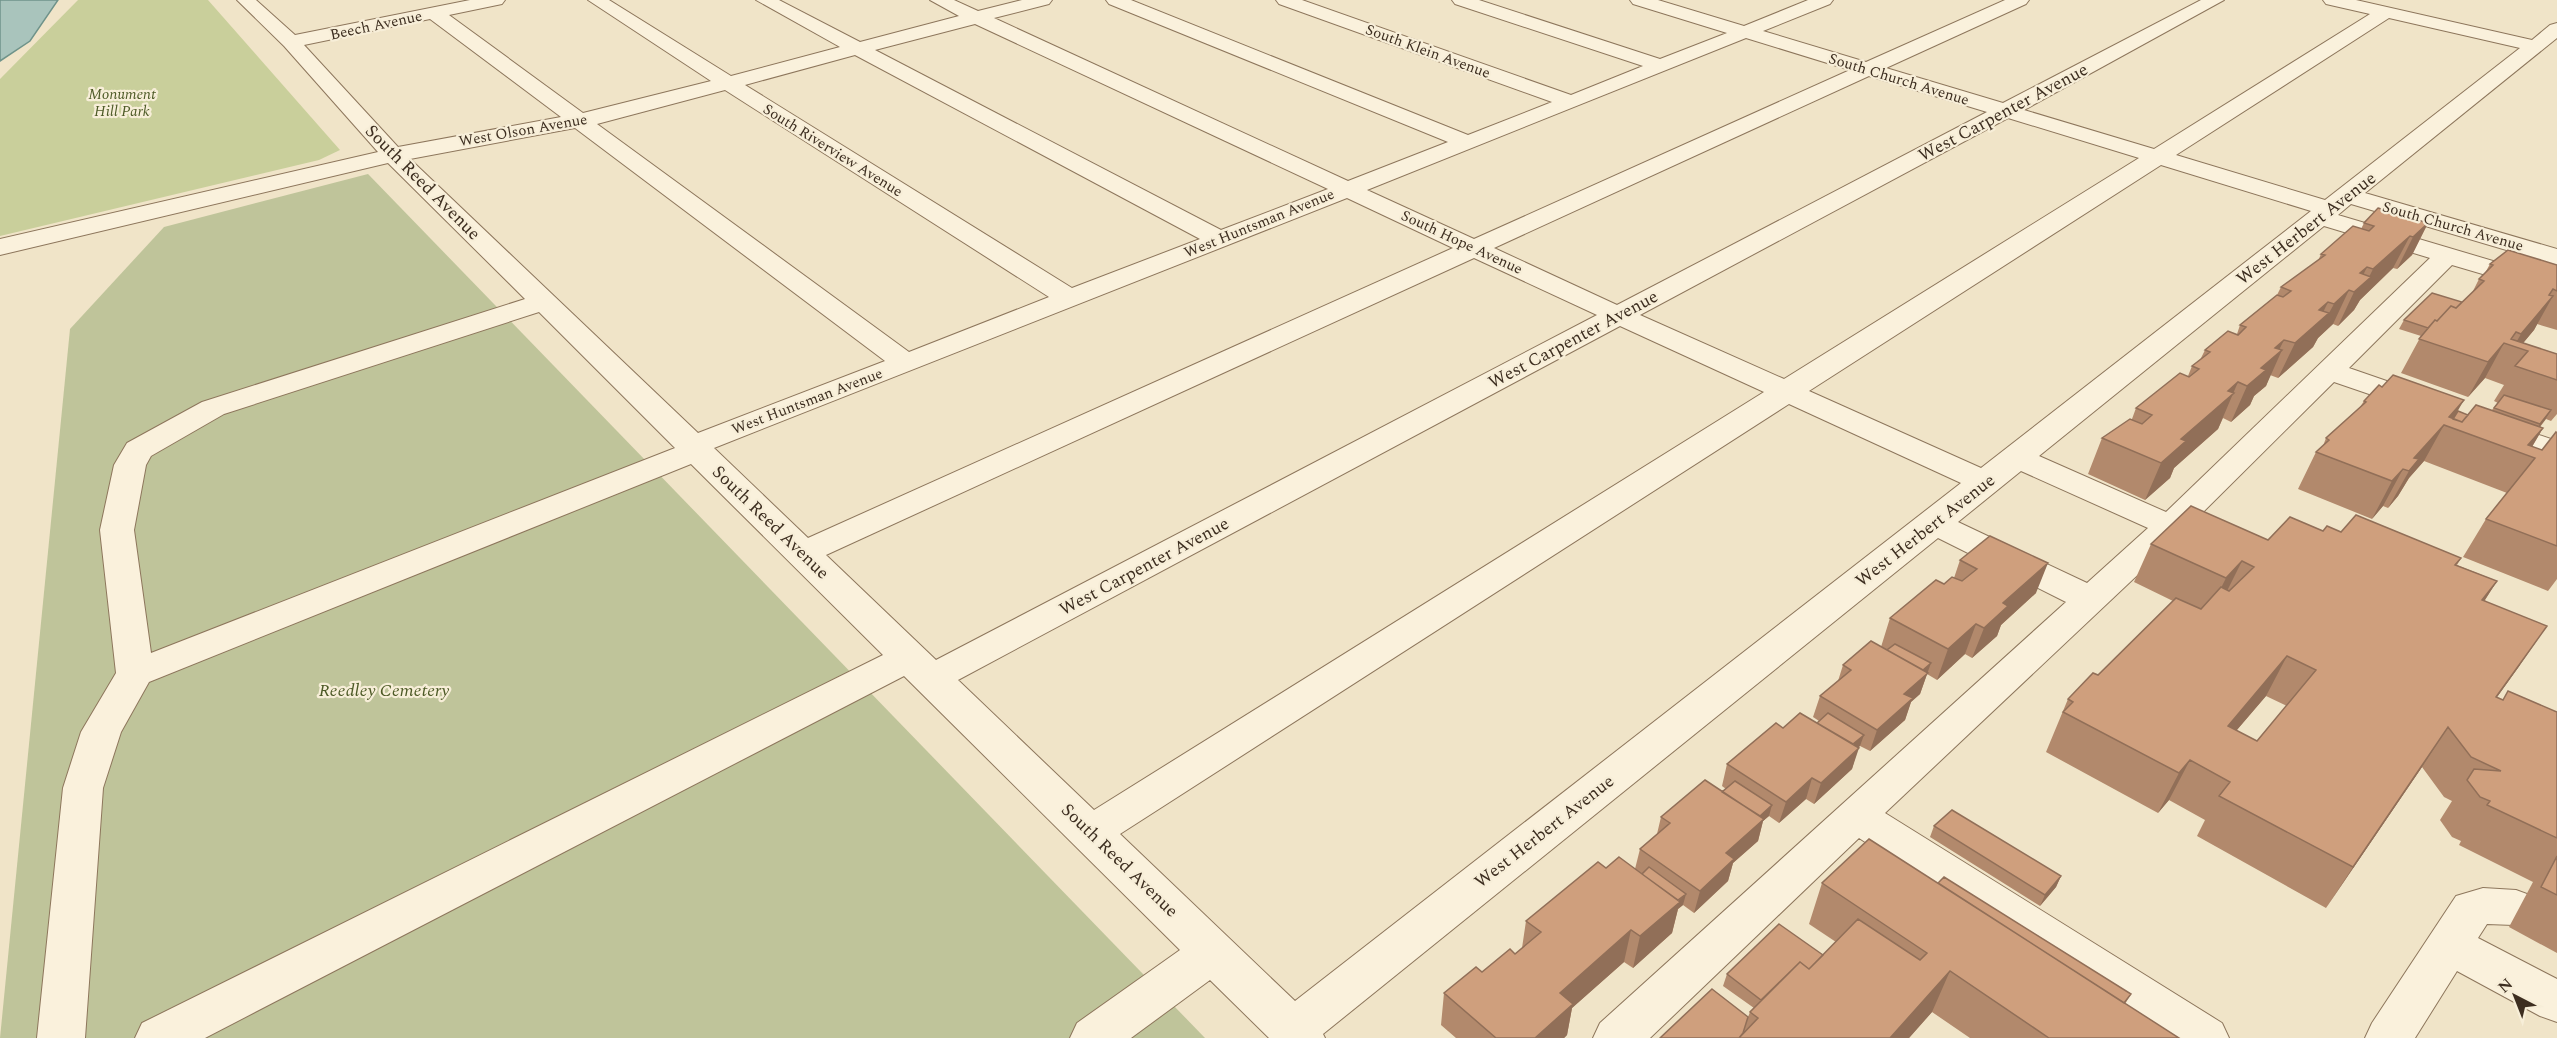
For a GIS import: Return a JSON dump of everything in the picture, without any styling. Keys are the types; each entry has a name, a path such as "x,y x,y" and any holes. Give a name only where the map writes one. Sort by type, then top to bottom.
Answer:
{"street":[{"name":"South Reed Avenue","path":"246,0 291,42 393,155 1297,1034"},
{"name":"Beech Avenue","path":"291,42 496,0"},
{"name":"South Riverview Avenue","path":"597,0 725,83 1069,298"},
{"path":"765,0 1219,239"},
{"name":"South Hope Avenue","path":"939,0 1618,315 1986,482"},
{"name":"West Olson Avenue","path":"0,248 393,155 578,121 1043,0"},
{"path":"1115,0 1467,142"},
{"name":"South Klein Avenue","path":"1285,0 1571,102"},
{"path":"1461,0 1659,65"},
{"name":"South Church Avenue","path":"1639,0 2157,158 2333,207 2557,257"},
{"name":"West Huntsman Avenue","path":"135,673 1069,298 1571,102 1824,0"},
{"path":"803,553 2020,0"},
{"name":"West Carpenter Avenue","path":"159,1038 921,668 1618,315 2215,0"},
{"path":"2332,0 2386,12 2546,37"},
{"path":"1091,832 2386,12"},
{"path":"434,13 906,363"},
{"name":"West Herbert Avenue","path":"1297,1034 1934,523 2546,37"},
{"path":"2333,207 2448,255 2557,288"},
{"path":"1617,1038 1856,814 2170,526 2448,255"},
{"path":"61,1038 83,788 101,732 135,673 117,530 130,465 138,450 213,408 544,302"},
{"path":"2328,370 2557,452"},
{"path":"2017,458 2170,526"},
{"path":"1934,523 2090,598"},
{"path":"1856,814 2205,1038"},
{"path":"2389,1038 2472,909 2484,904 2522,909 2557,927"},
{"path":"2448,944 2557,1002"},
{"path":"1094,1038 1213,952"}],"green space":[{"name":"Monument Hill Park","path":"78,0 208,0 340,150 319,160 0,236 0,79"},
{"name":"Reedley Cemetery","path":"368,174 1205,1038 0,1038 70,329 164,227"}],"water":[{"path":"0,0 58,0 30,41 0,61"}],"building":[{"path":"2378,208 2428,223 2373,269 2367,267 2360,273 2371,277 2354,292 2349,290 2334,304 2328,302 2319,310 2329,313 2295,343 2284,340 2275,348 2282,350 2261,368 2266,370 2247,386 2238,382 2228,391 2234,393 2181,439 2186,441 2161,463 2102,438 2130,419 2142,424 2152,415 2136,408 2180,373 2189,377 2199,369 2192,366 2210,352 2205,350 2228,331 2238,335 2246,327 2240,325 2277,295 2283,297 2291,291 2281,287 2325,255 2321,254 2353,226 2369,231 2374,226 2364,223"},
{"path":"2508,250 2557,265 2557,291 2553,289 2549,295 2553,296 2521,334 2516,332 2511,339 2557,354 2557,380 2515,366 2528,351 2504,343 2488,362 2419,339 2435,320 2437,321 2451,306 2456,308 2484,281 2479,279 2493,265 2490,264"},
{"path":"2432,293 2462,302 2456,308 2451,306 2428,328 2404,320"},
{"path":"2393,375 2464,400 2449,417 2462,422 2476,405 2543,428 2528,445 2542,450 2557,433 2557,546 2486,519 2535,458 2444,425 2414,458 2419,459 2409,471 2403,469 2392,481 2316,452 2329,440 2326,438 2366,402 2364,401 2379,385 2382,387"},
{"path":"2504,395 2551,410 2540,424 2494,408"},
{"path":"2458,411 2468,415 2462,422 2453,419"},
{"path":"2191,506 2268,540 2290,517 2323,531 2327,526 2341,532 2356,515 2461,558 2455,565 2497,581 2482,600 2547,626 2496,697 2503,700 2508,691 2557,712 2557,838 2487,805 2490,801 2480,797 2467,780 2474,769 2501,771 2471,757 2448,727 2353,867 2219,796 2230,782 2190,760 2179,773 2063,712 2073,702 2068,699 2093,673 2098,675 2176,598 2201,609 2221,587 2229,591 2254,567 2242,561 2226,578 2151,544","holes":["2287,656 2316,670 2257,741 2228,726"]},
{"path":"1990,536 2048,563 2003,603 2008,606 1984,628 1976,624 1948,649 1890,618 1936,580 1944,584 1952,577 1962,581 1977,569 1960,560"},
{"path":"1871,641 1928,673 1904,694 1913,698 1877,730 1820,696 1851,670 1843,665"},
{"path":"1895,644 1931,663 1923,670 1887,650"},
{"path":"1800,713 1859,748 1821,783 1812,778 1786,802 1727,764 1776,723 1783,728"},
{"path":"1828,713 1864,735 1853,744 1817,723"},
{"path":"1705,780 1764,819 1726,853 1734,859 1700,891 1640,849 1670,823 1661,817"},
{"path":"1735,781 1772,805 1760,816 1722,792"},
{"path":"1952,810 2061,876 2045,895 1934,826"},
{"path":"1869,839 2179,1038 2049,1038 1950,971 1890,1038 1739,1038 1758,1018 1750,1012 1800,962 1809,969 1858,919 1920,960 1927,953 1822,883"},
{"path":"2557,856 2557,895 2541,887"},
{"path":"1619,857 1680,902 1640,936 1631,930 1560,993 1573,1004 1535,1038 1496,1038 1444,993 1476,967 1482,972 1510,949 1515,954 1541,932 1526,921 1598,862 1606,868"},
{"path":"1649,867 1686,894 1678,900 1642,874"},
{"path":"1944,877 2131,994 2124,1003 1938,883"},
{"path":"1779,924 1823,955 1809,969 1800,962 1761,1000 1727,974"},
{"path":"1712,989 1748,1017 1739,1038 1660,1038"}]}
